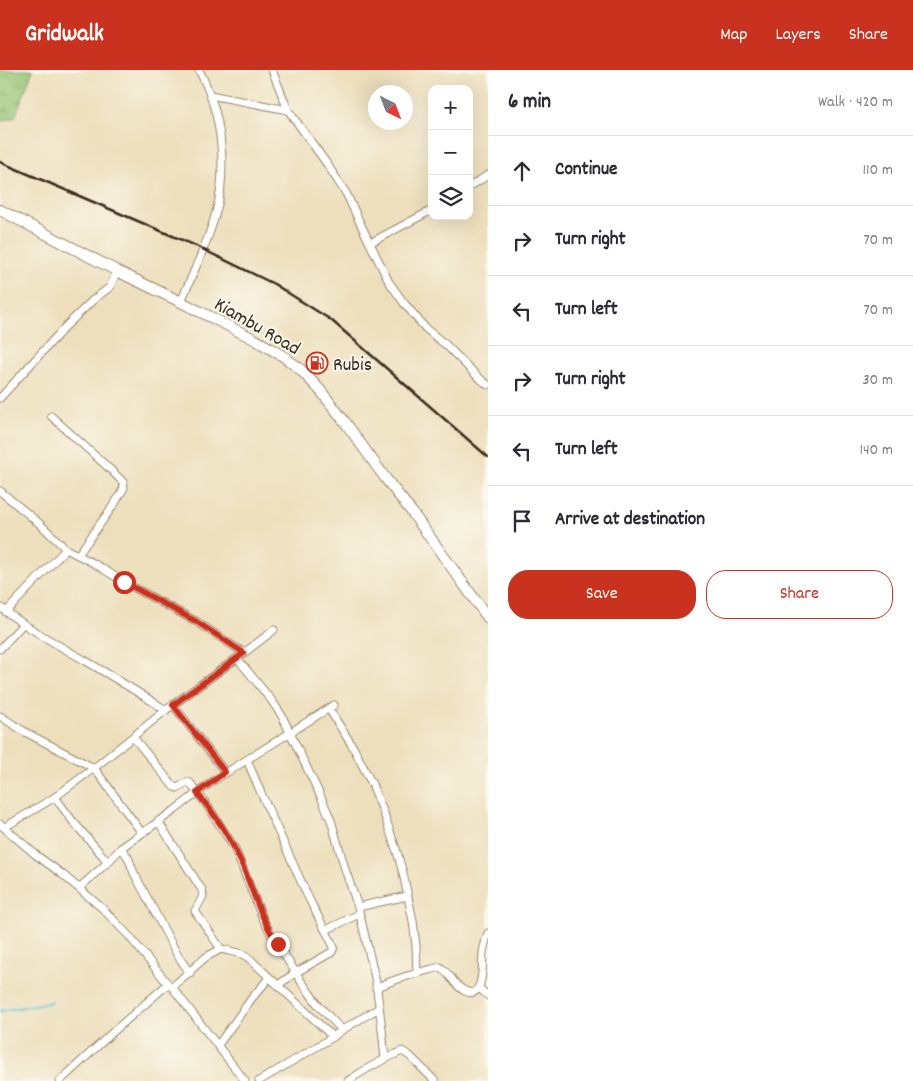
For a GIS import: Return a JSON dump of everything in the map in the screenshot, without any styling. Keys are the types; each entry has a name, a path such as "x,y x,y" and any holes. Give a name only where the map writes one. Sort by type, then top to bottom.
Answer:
{"main road":[{"name":"Kiambu Road","path":"0,210 254,339 283,356 306,375 345,422 488,618"}],"street":[{"path":"180,302 209,236 217,211 222,167 216,112 199,70"},
{"path":"272,70 288,110 347,195 390,282 404,303 426,329 446,345 488,385"},
{"path":"210,95 288,110"},
{"path":"473,184 488,175"},
{"path":"370,244 428,212"},
{"path":"0,398 66,326 93,300 110,287 117,271"},
{"path":"51,416 123,482 124,488 122,493 78,555"},
{"path":"0,491 40,524 66,549 197,622 244,653"},
{"path":"66,549 3,610 166,710"},
{"path":"0,650 23,624"},
{"path":"245,1081 218,1044 115,920 62,874 36,855 3,825 55,797 166,710 274,630"},
{"path":"237,658 282,716 331,820 359,910 376,982 385,1058"},
{"path":"173,705 225,772"},
{"path":"79,888 121,848 225,772 331,707 372,784 397,852 413,921 417,973"},
{"path":"0,716 25,732 94,768 142,833"},
{"path":"133,737 174,787 177,788 188,782 190,783 208,805 234,847 270,934 319,1006 342,1030"},
{"path":"247,760 264,802 309,899 334,947 332,952 278,985"},
{"path":"55,797 71,819 108,862"},
{"path":"158,821 202,890 203,896 195,911 221,948 243,954 333,1037"},
{"path":"121,848 128,857 134,873 178,956 190,973"},
{"path":"326,930 359,910 407,896"},
{"path":"376,988 440,967 464,991 473,992 479,988 488,933"},
{"path":"60,1081 114,1031 170,986 190,973 206,957 221,948"},
{"path":"218,1044 269,978"},
{"path":"479,988 488,996"},
{"path":"260,1081 379,1008"},
{"path":"348,1081 385,1058 402,1051 410,1056 435,1081"}],"green space":[{"path":"0,70 33,70 15,117 2,121 0,118"}],"waterway":[{"path":"0,1011 52,1002"}],"railway":[{"path":"0,162 196,246 274,284 331,320 488,457"}],"place":[{"name":"Rubis","path":"317,363"}],"route":[{"path":"124,582 197,622 244,653 173,705 225,772 197,793 208,805 234,847 263,919 270,934 278,944"}]}
